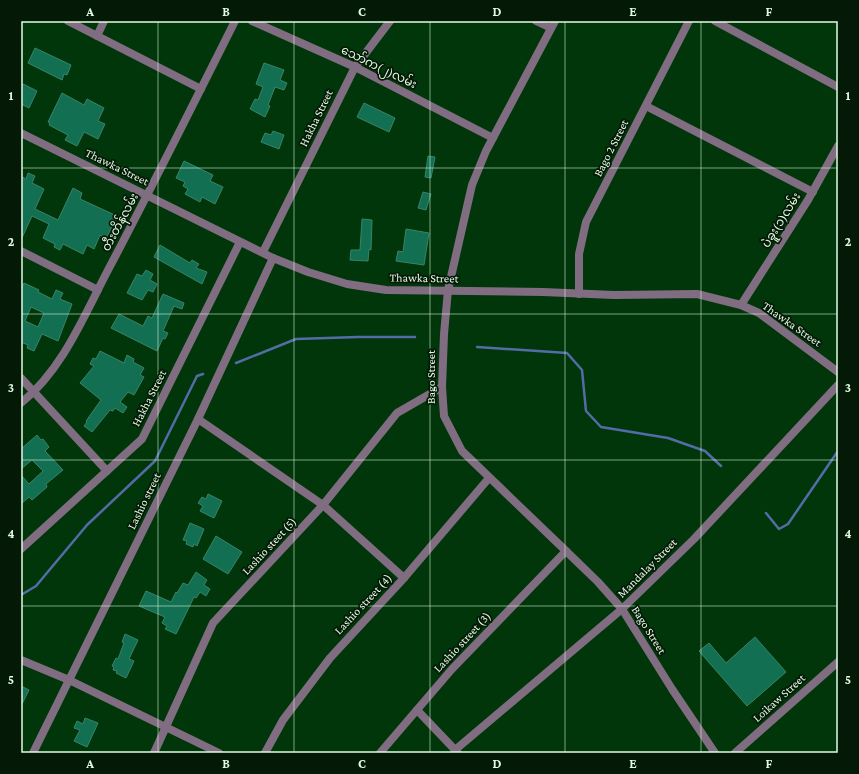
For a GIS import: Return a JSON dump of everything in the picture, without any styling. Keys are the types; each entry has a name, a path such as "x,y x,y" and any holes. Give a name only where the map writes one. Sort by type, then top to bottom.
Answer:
{"street":[{"path":"68,21 201,89"},
{"path":"97,36 104,21"},
{"name":"တီးတိန်လမ်း","path":"21,403 35,392 61,358 148,196 234,21"},
{"name":"သော်က(၂)လမ်း","path":"252,21 355,67 493,138"},
{"name":"Hakha Street","path":"263,252 355,67 390,21"},
{"path":"536,21 553,24"},
{"name":"Bago 2 Street","path":"579,294 578,254 586,222 689,21"},
{"path":"715,21 838,87"},
{"name":"Bago Street","path":"553,24 493,138 472,185 448,290 444,334 442,387 444,416 462,451 598,582 622,609 714,753"},
{"path":"646,106 812,192"},
{"name":"Thawka Street","path":"21,133 273,258 308,272 347,284 386,290 448,290 614,295 697,294 741,305 759,313 838,372"},
{"name":"ပဲခူး(၁)လမ်း","path":"741,305 812,192 838,146"},
{"name":"Hakha Street","path":"21,549 142,439 240,242"},
{"path":"21,251 98,290"},
{"name":"Lashio street","path":"33,753 198,419 273,258"},
{"path":"21,378 107,471"},
{"name":"Mandalay Street","path":"457,752 622,609 694,538 838,385"},
{"name":"Lashio steet (5)","path":"154,753 213,623 323,505 397,413 442,387"},
{"path":"198,419 323,505 404,578"},
{"name":"Lashio street (4)","path":"265,753 283,720 330,658 404,578 489,478"},
{"name":"Lashio street (3)","path":"380,753 452,669 566,551"},
{"path":"21,660 69,680 219,753"},
{"name":"Loikaw Street","path":"735,753 838,662"},
{"path":"417,710 457,752"}],"building":[{"path":"35,48 71,65 67,75 64,74 62,80 28,63"},
{"path":"264,63 284,70 280,80 287,83 284,90 275,87 268,105 270,106 265,117 250,109 255,99 258,100 263,87 256,84"},
{"path":"23,84 37,91 29,108 21,104 21,87"},
{"path":"62,93 84,105 87,99 104,108 98,121 105,124 98,139 84,132 77,146 65,140 68,135 49,125 50,123 48,122"},
{"path":"364,103 395,118 389,132 357,117"},
{"path":"273,131 284,135 279,149 261,142 265,133 271,135"},
{"path":"428,156 435,157 431,178 425,177"},
{"path":"184,161 213,175 210,181 223,187 215,204 202,197 200,202 185,194 188,189 183,186 185,182 176,178"},
{"path":"28,173 35,176 32,183 44,189 35,209 58,220 73,188 82,193 80,199 117,216 106,239 100,235 94,249 87,245 83,254 63,244 60,250 54,247 55,244 43,238 49,224 32,216 21,240 21,176 26,179"},
{"path":"423,192 431,194 426,210 418,208"},
{"path":"362,219 372,220 371,250 369,249 368,261 350,260 351,250 360,250"},
{"path":"406,229 429,233 424,265 396,261 398,251 403,252"},
{"path":"160,245 190,263 192,260 199,264 196,268 207,272 202,284 154,257"},
{"path":"146,270 153,274 150,280 157,284 153,292 148,290 142,300 127,293 137,274 142,276"},
{"path":"24,283 39,290 38,292 52,299 56,290 63,293 60,299 72,304 58,341 42,334 34,351 27,348 28,345 21,342 21,290","holes":["31,307 44,313 38,327 25,321"]},
{"path":"163,294 184,303 182,309 174,306 163,331 168,333 165,339 163,338 157,351 111,328 119,314 143,326 148,316 152,318"},
{"path":"100,351 124,363 127,355 134,359 133,362 144,368 140,375 144,377 134,395 128,392 120,402 127,407 123,413 115,408 113,411 110,410 92,432 84,426 101,400 80,383 94,366 90,364 93,358 96,359"},
{"path":"37,435 41,440 43,439 49,447 45,451 63,470 46,484 47,487 32,500 29,497 21,504 21,475 29,484 43,471 32,460 21,469 21,449"},
{"path":"208,494 222,501 214,518 200,511 203,506 198,503 202,497 206,499"},
{"path":"190,523 204,529 197,546 194,544 193,547 186,544 187,541 183,540"},
{"path":"216,536 242,552 228,574 203,559"},
{"path":"196,572 207,580 204,585 210,589 206,596 200,592 196,598 194,597 176,634 165,629 167,626 162,623 165,617 139,606 146,591 171,602 183,583 188,585"},
{"path":"125,634 138,640 129,659 134,661 126,678 116,673 117,671 113,670 114,667 112,666 116,658 118,659 124,643 122,642"},
{"path":"755,637 786,672 747,706 699,651 709,643 726,663"},
{"path":"21,686 29,690 21,706"},
{"path":"85,718 98,723 87,747 74,741 80,730 74,728 77,721 83,724"}],"waterway":[{"path":"236,363 296,339 415,337"},
{"path":"477,347 567,353 582,370 586,411 601,427 668,438 705,451 721,466"},
{"path":"21,595 36,586 87,525 155,461 197,376 203,374"},
{"path":"766,513 779,529 788,524 838,451"}]}
